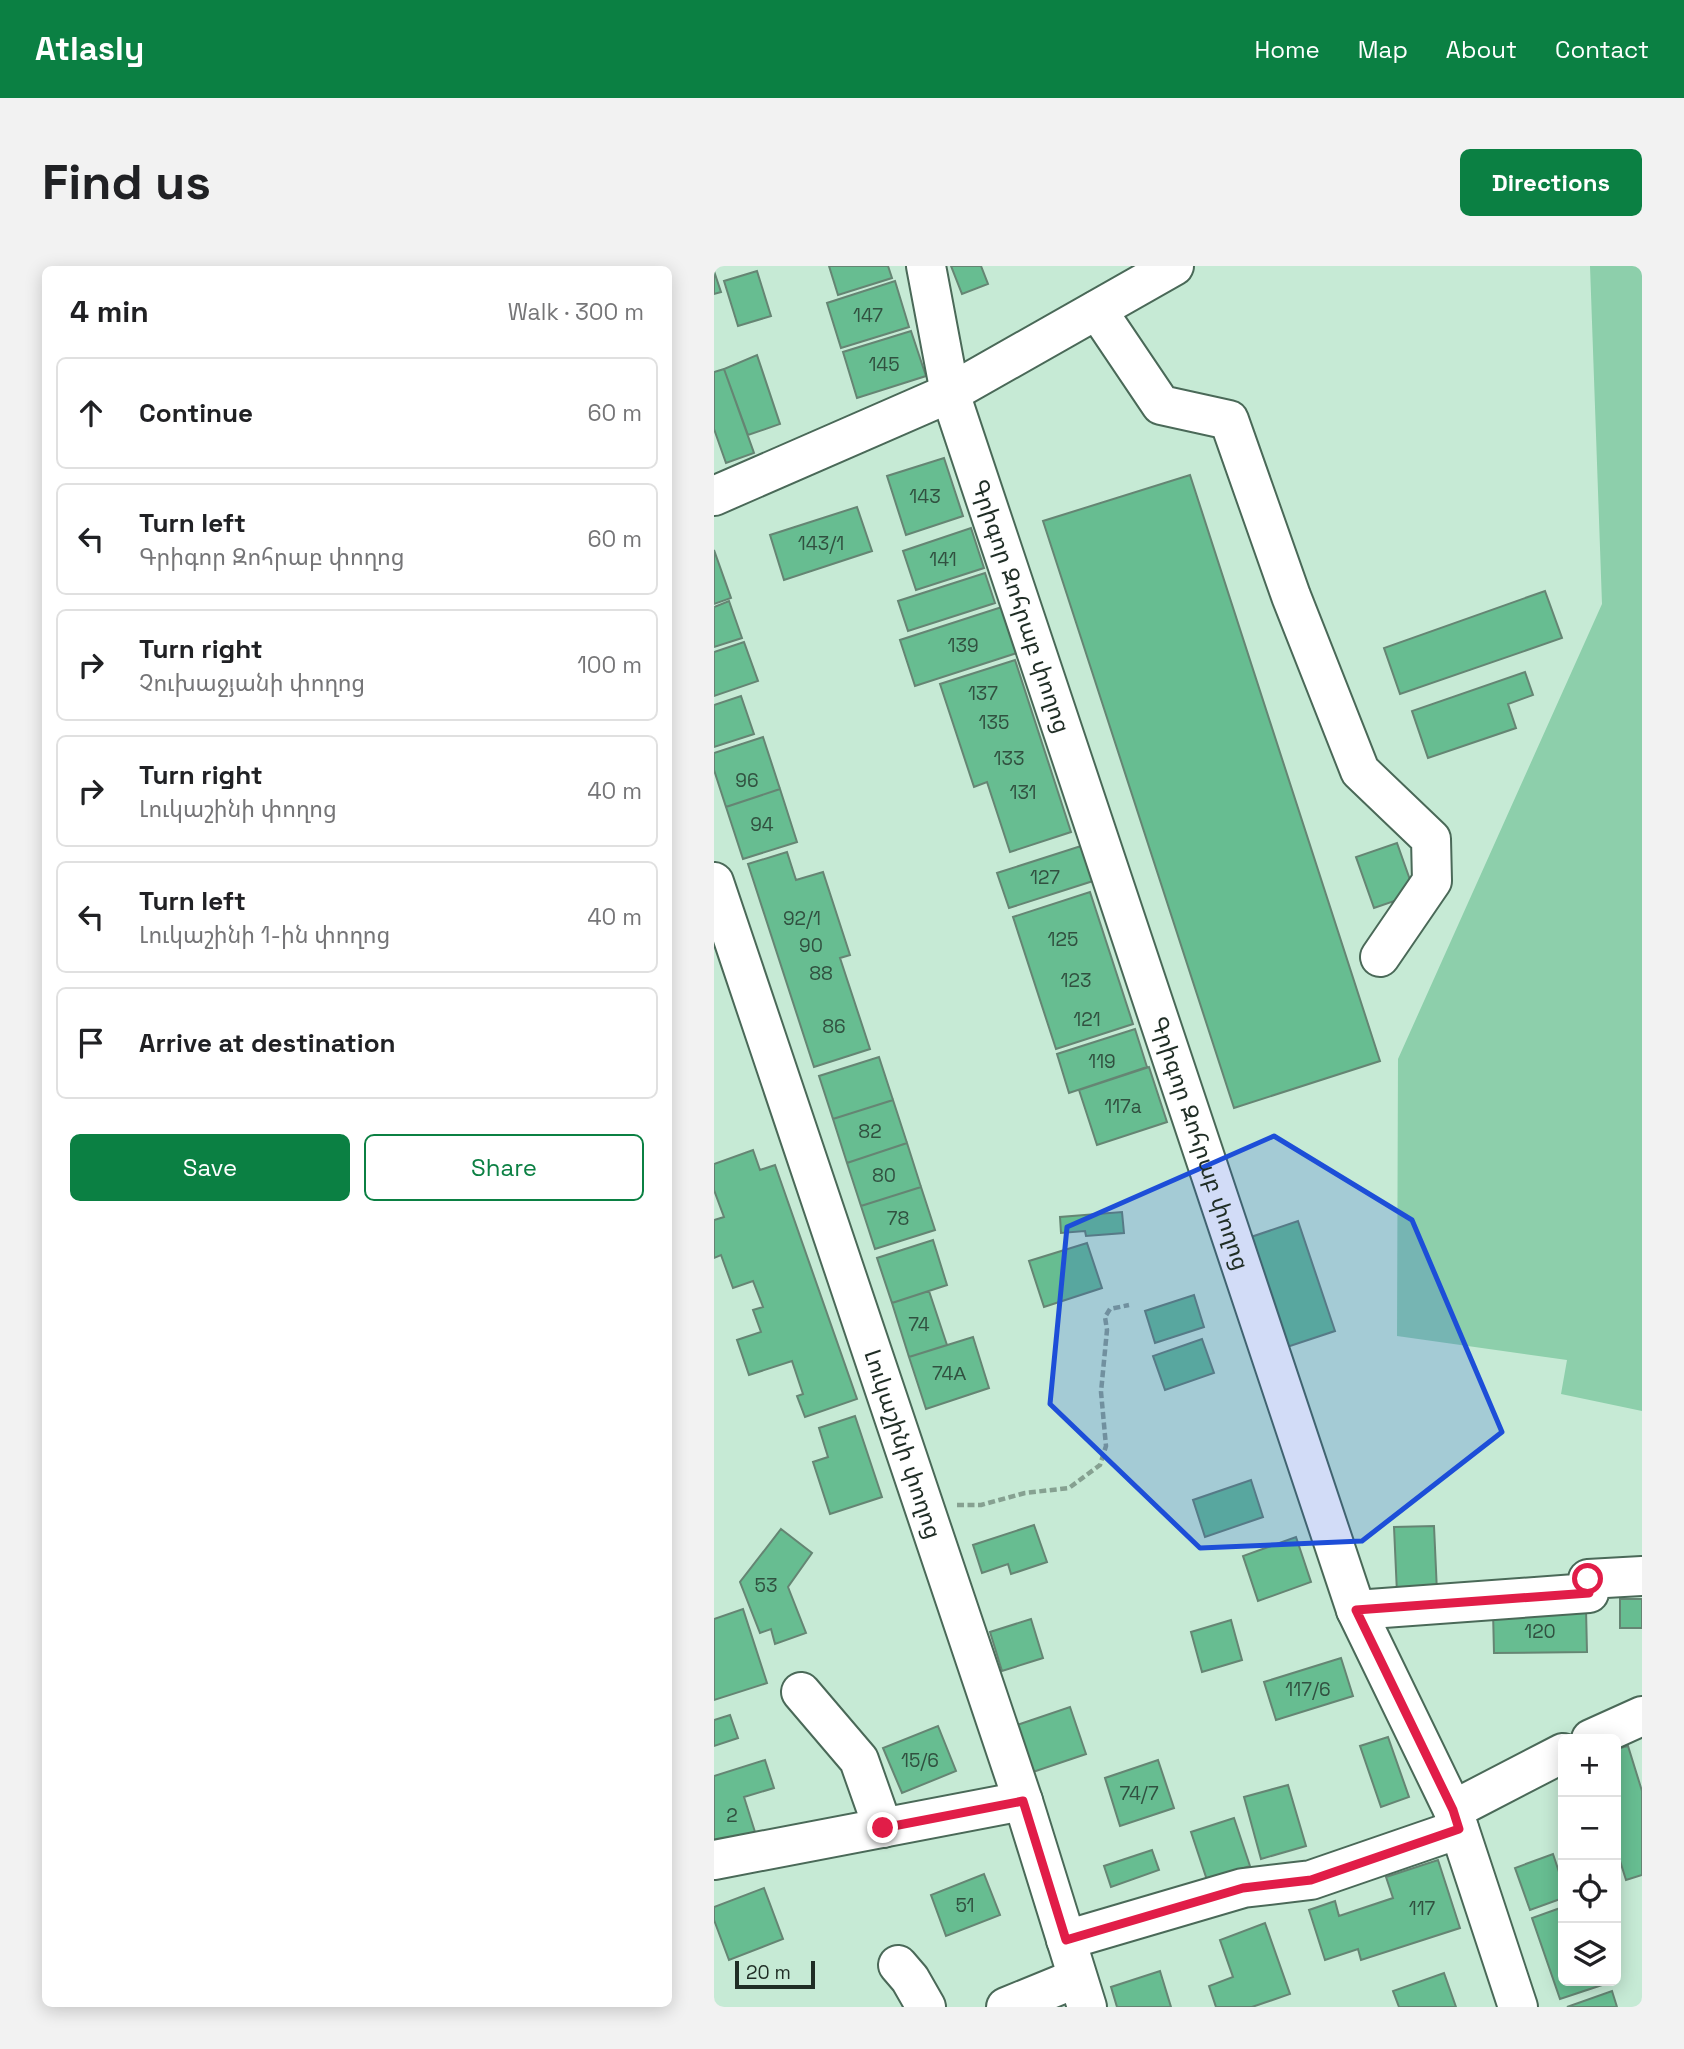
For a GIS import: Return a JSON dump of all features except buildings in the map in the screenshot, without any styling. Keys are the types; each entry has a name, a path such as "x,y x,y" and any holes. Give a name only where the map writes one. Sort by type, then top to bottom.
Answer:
{"street":[{"name":"Գրիգոր Զոհրաբ փողոց","path":"926,266 950,393 1356,1610 1456,1820 1518,2007"},
{"path":"714,496 950,393 1174,266"},
{"path":"1097,310 1161,405 1229,419 1291,596 1360,771 1431,839 1432,881 1381,957"},
{"name":"Լուկաշինի փողոց","path":"714,882 1023,1801 1082,1992"},
{"path":"1356,1610 1589,1593 1588,1579 1642,1576"},
{"path":"801,1692 859,1760 883,1828"},
{"path":"1602,1734 1642,1716"},
{"path":"1066,1940 1243,1888 1311,1880 1456,1820 1558,1757"},
{"path":"714,1860 1023,1801"},
{"path":"898,1965 911,1979 926,2007"},
{"path":"1006,2007 1082,1992"}],"path":[{"path":"922,1499 959,1506 981,1506 1025,1493 1069,1488 1100,1465 1106,1446 1101,1392 1107,1330 1105,1317 1110,1309 1129,1305"}],"highlighted area":[{"path":"1274,1136 1412,1220 1502,1432 1362,1541 1200,1548 1050,1404 1067,1227"}],"green space":[{"path":"1590,266 1642,266 1642,1411 1561,1394 1567,1360 1397,1336 1398,1059 1602,604"}],"route":[{"path":"883,1828 1023,1801 1066,1940 1243,1888 1311,1880 1459,1829 1453,1810 1356,1610 1589,1593 1588,1579"}]}
